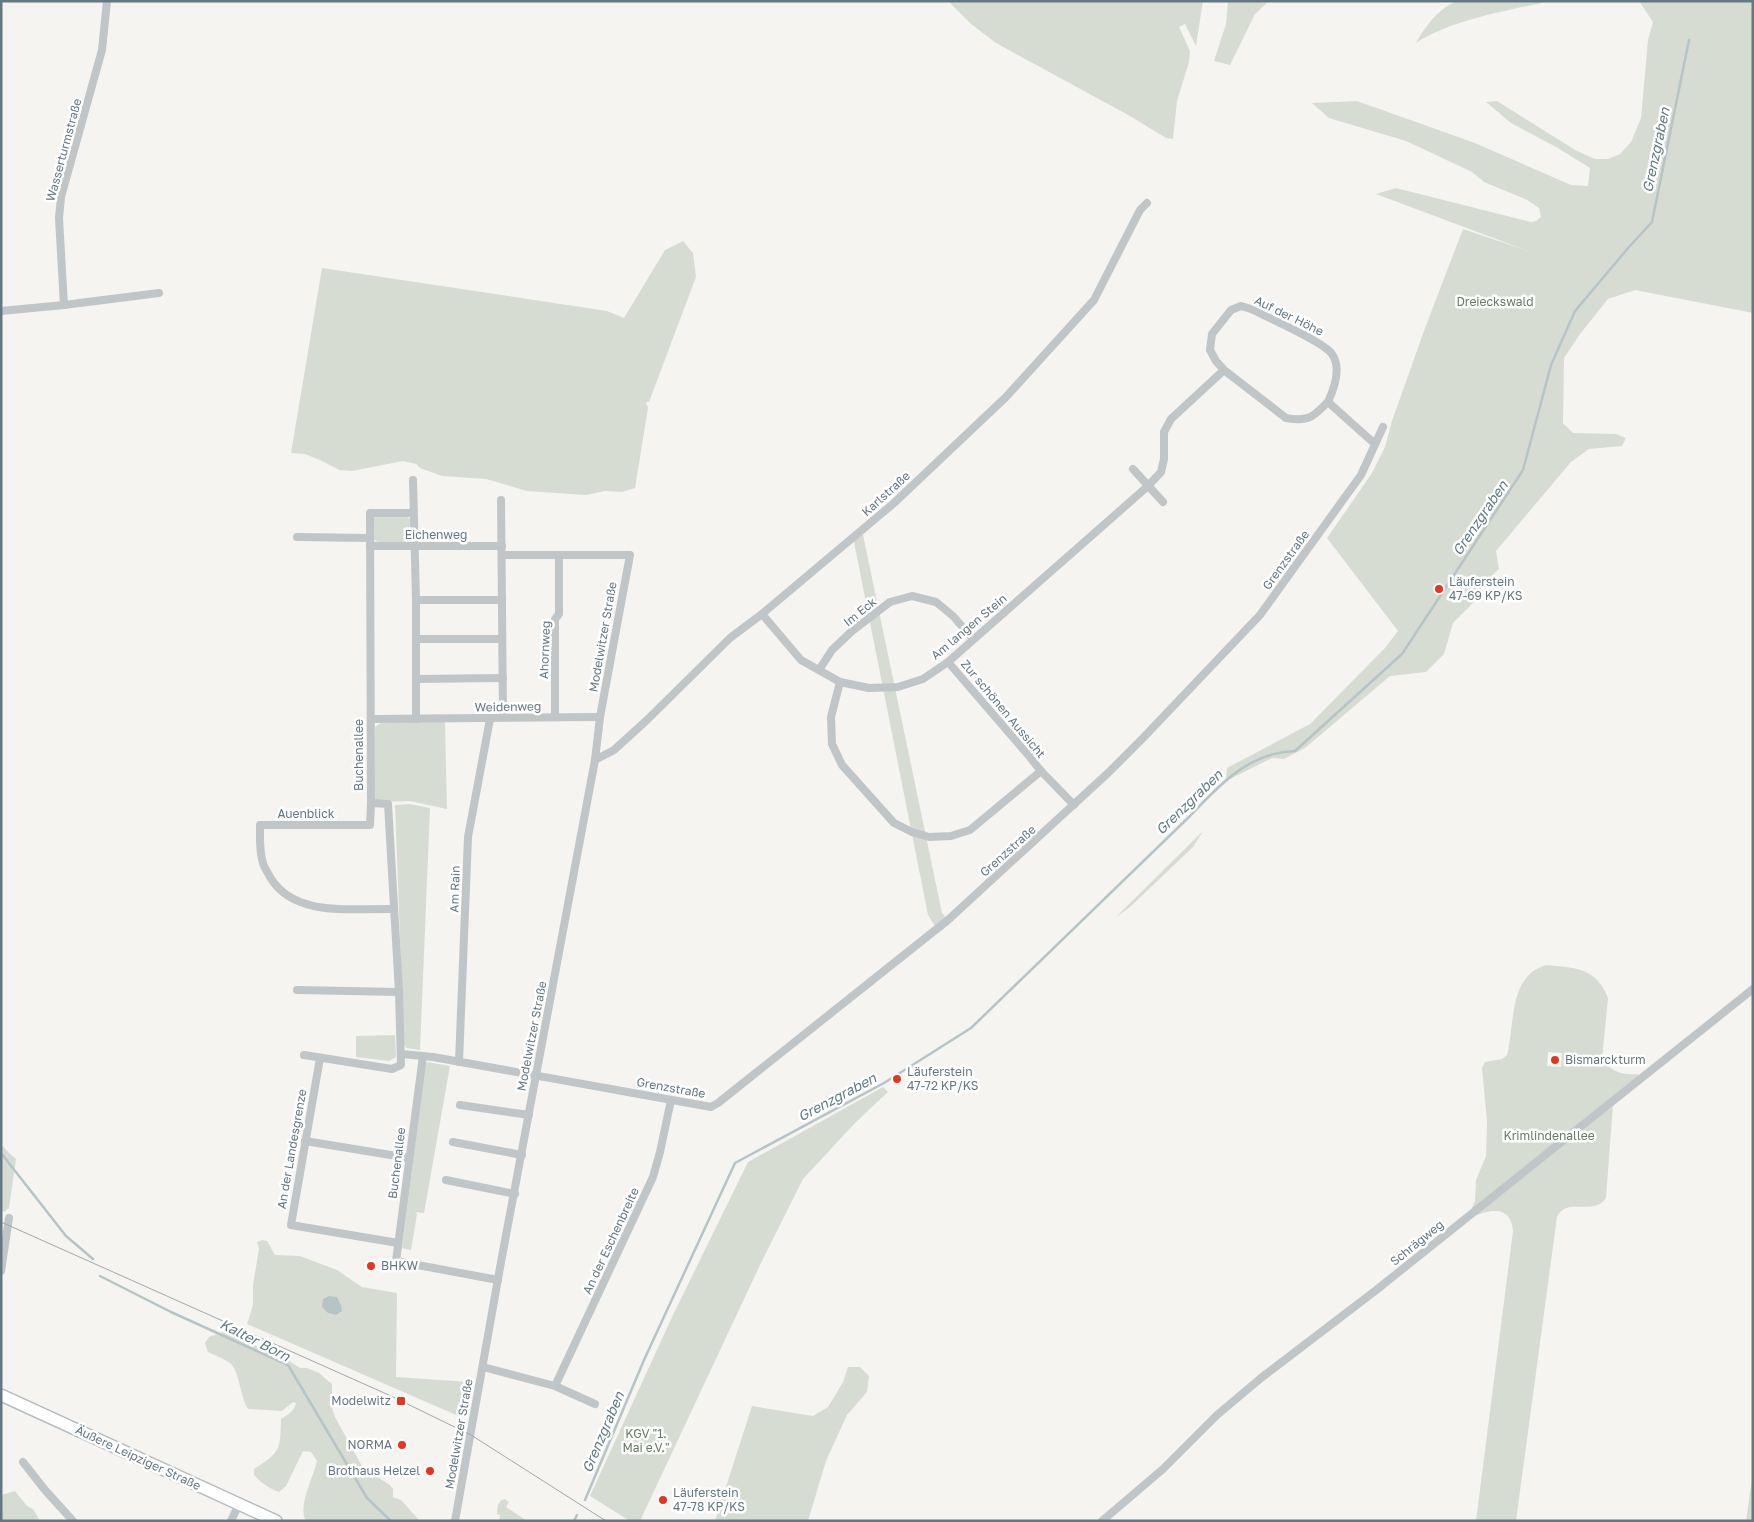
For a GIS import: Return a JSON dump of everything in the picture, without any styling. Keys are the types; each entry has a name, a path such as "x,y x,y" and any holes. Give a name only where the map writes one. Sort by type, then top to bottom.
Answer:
{"street":[{"name":"Wasserturmstraße","path":"64,305 59,218 61,197 102,50 107,1"},
{"name":"Karlstraße","path":"594,760 614,750 730,638 762,614 894,503 1006,397 1094,300 1140,210 1147,204"},
{"path":"1,311 159,293"},
{"name":"Auf der Höhe","path":"1241,306 1251,309 1321,344 1333,354 1337,374 1334,390 1328,402 1311,418 1297,420 1286,418 1224,370 1216,361 1210,350 1212,334 1231,310 1241,306"},
{"name":"Am langen Stein","path":"762,614 801,660 840,682 869,688 898,687 923,679 948,662 1148,486 1161,472 1164,459 1164,432 1171,418 1224,370"},
{"path":"1328,402 1375,444"},
{"name":"Grenzstraße","path":"536,1076 710,1107 718,1103 948,920 1074,805 1143,738 1260,615 1361,475 1382,427"},
{"path":"1133,469 1163,502"},
{"path":"413,480 416,719"},
{"path":"501,500 503,717"},
{"name":"Buchenallee","path":"402,1054 388,804 371,803 370,513 413,513"},
{"path":"297,537 370,538"},
{"name":"Eichenweg","path":"370,546 502,546"},
{"path":"503,555 559,555"},
{"name":"Modelwitzer Straße","path":"455,1521 630,555 559,555"},
{"name":"Ahornweg","path":"555,717 554,619 559,614 559,555"},
{"name":"Im Eck","path":"819,670 832,650 852,631 890,602 912,596 936,602 953,616 973,639"},
{"path":"416,600 502,600"},
{"path":"416,639 502,639"},
{"name":"Zur schönen Aussicht","path":"948,662 1041,771 1074,805"},
{"path":"416,679 503,678"},
{"name":"Zur schönen Aussicht","path":"840,682 831,717 832,744 842,765 894,822 912,832 936,837 951,836 970,830 1041,771"},
{"name":"Weidenweg","path":"371,718 600,717"},
{"name":"Am Rain","path":"459,1062 468,837 490,718"},
{"name":"Auenblick","path":"371,803 370,825 260,825 263,864 276,886 292,899 319,908 394,909"},
{"name":"Schrägweg","path":"1102,1521 1163,1469 1217,1415 1261,1378 1375,1291 1753,989"},
{"path":"297,990 399,992"},
{"path":"304,1055 392,1069 401,1065 402,1054 536,1076"},
{"name":"Buchenallee","path":"398,1243 423,1056"},
{"name":"An der Landesgrenze","path":"320,1058 291,1224 398,1243"},
{"name":"An der Eschenbreite","path":"554,1386 653,1177 671,1100"},
{"path":"460,1105 529,1115"},
{"path":"305,1140 409,1158"},
{"path":"453,1142 522,1155"},
{"path":"446,1180 514,1194"},
{"path":"1,1270 9,1218"},
{"path":"398,1243 396,1261 498,1280"},
{"path":"482,1367 554,1386 595,1404"},
{"name":"Äußere Leipziger Straße","path":"1,1395 276,1521"},
{"path":"23,1462 73,1521"},
{"path":"231,1521 239,1504"}],"green space":[{"path":"948,1 1203,1 1196,46 1185,24 1179,27 1190,51 1189,62 1177,101 1173,139 1166,138 1130,116 996,43 971,24"},
{"path":"1228,1 1269,1 1255,14 1230,65 1214,61 1226,24"},
{"path":"1458,1 1550,1 1464,22 1416,43 1428,24 1439,13"},
{"name":"Dreieckswald","path":"1639,1 1753,1 1753,313 1635,290 1608,299 1580,334 1564,358 1563,423 1573,433 1616,434 1626,438 1622,446 1589,449 1571,462 1496,551 1499,569 1483,584 1478,598 1453,623 1444,654 1426,672 1390,676 1305,748 1284,759 1272,758 1226,781 1227,768 1310,724 1385,648 1398,631 1327,538 1372,473 1385,447 1392,421 1425,328 1463,229 1528,251 1376,194 1396,188 1531,222 1541,217 1539,208 1527,200 1484,182 1472,172 1406,141 1329,118 1312,103 1357,101 1475,143 1571,185 1588,186 1590,168 1558,148 1511,123 1486,102 1497,101 1577,151 1595,159 1608,159 1620,154 1631,142 1641,118 1648,40 1653,22"},
{"path":"683,241 693,253 696,277 649,402 646,402 648,408 635,488 622,492 605,491 586,495 527,491 486,479 442,476 420,468 416,464 403,461 352,471 339,470 305,454 291,453 322,268 607,311 624,318 665,250"},
{"path":"377,515 407,516 410,519 411,539 407,543 379,543 373,539 373,519"},
{"path":"862,530 942,913 948,920 937,929 928,915 853,537"},
{"path":"382,722 445,722 447,809 410,801 375,802 375,727"},
{"path":"410,804 430,808 420,1050 406,1048 404,1044 395,805"},
{"path":"1203,831 1193,847 1130,907 1115,918"},
{"name":"Krimlindenallee","path":"1546,965 1566,967 1583,971 1597,980 1608,998 1602,1059 1617,1072 1638,1074 1639,1084 1613,1105 1606,1198 1594,1206 1567,1208 1561,1211 1557,1217 1516,1521 1476,1521 1513,1231 1508,1217 1504,1213 1492,1211 1472,1217 1471,1210 1475,1201 1476,1180 1486,1156 1487,1121 1482,1068 1485,1062 1502,1059 1507,1055 1515,1003 1519,990 1525,979 1534,971","holes":["1548,1052 1562,1053 1561,1067 1547,1066"]},
{"path":"395,1035 396,1057 389,1061 356,1057 356,1036"},
{"path":"427,1062 450,1066 424,1213 415,1212 417,1214 411,1250 402,1248"},
{"name":"KGV \"1. Mai e.V.\"","path":"883,1087 888,1092 856,1122 803,1179 760,1265 640,1521 630,1521 590,1496 672,1317 748,1162"},
{"path":"1,1144 16,1159 9,1208 4,1212 1,1210"},
{"path":"267,1241 275,1255 300,1256 337,1270 362,1287 397,1293 396,1377 469,1382 463,1418 247,1324 253,1305 253,1285 259,1249 257,1242"},
{"path":"223,1332 285,1358 300,1368 307,1368 319,1373 332,1384 332,1408 335,1417 363,1468 390,1485 393,1489 393,1497 401,1500 420,1521 306,1521 304,1515 305,1500 317,1461 311,1452 303,1451 286,1486 279,1492 256,1478 254,1469 274,1454 279,1444 281,1419 292,1411 296,1403 293,1402 282,1411 248,1409 233,1367 230,1363 208,1352 205,1343 209,1337"},
{"path":"848,1367 860,1367 869,1376 867,1392 847,1415 826,1461 808,1521 715,1521 752,1406 813,1416 828,1407 843,1382"},
{"path":"1753,1472 1752,1521 1746,1521"},
{"path":"15,1491 27,1506 33,1509 40,1521 1,1521 1,1495"},
{"path":"505,1499 509,1502 506,1507 527,1521 499,1521 500,1515 497,1514 498,1505 501,1500"}],"shaded area":[{"path":"329,1296 337,1297 341,1305 342,1311 336,1315 328,1313 322,1307 323,1299"}],"waterway":[{"name":"Grenzgraben","path":"585,1500 644,1360 735,1163 884,1083 971,1028 1213,792 1250,764 1264,757 1295,751 1402,654 1523,470 1551,365 1575,311 1652,222 1689,40"},
{"name":"Kalter Born","path":"1,1153 66,1236 93,1259"},
{"name":"Kalter Born","path":"100,1276 171,1312 288,1365 367,1498 391,1521"},
{"name":"Grenzgraben","path":"574,1521 577,1515"}],"tram line":[{"path":"1,1222 391,1396 471,1435 606,1521"}],"place":[{"name":"Läuferstein 47-69 KP/KS","path":"1439,589"},
{"name":"Bismarckturm","path":"1555,1060"},
{"name":"Läuferstein 47-72 KP/KS","path":"897,1079"},
{"name":"BHKW","path":"371,1266"},
{"name":"Modelwitz","path":"401,1401"},
{"name":"NORMA","path":"402,1445"},
{"name":"Brothaus Helzel","path":"430,1471"},
{"name":"Läuferstein 47-78 KP/KS","path":"663,1500"}]}
